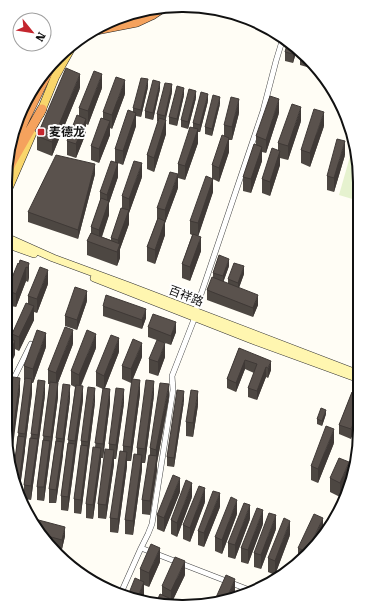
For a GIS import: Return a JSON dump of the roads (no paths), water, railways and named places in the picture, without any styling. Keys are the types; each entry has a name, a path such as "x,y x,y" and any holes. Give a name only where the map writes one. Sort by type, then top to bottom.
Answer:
{"highway":[{"path":"114,26 137,22 153,14"},
{"path":"13,158 42,109"}],"main road":[{"path":"12,180 55,77 65,59"}],"street":[{"path":"123,589 152,524 173,390 172,376 195,314 263,111 281,44"},
{"name":"百祥路","path":"12,240 53,258 129,286 252,340 353,378"},
{"name":"百祥路","path":"12,246 353,372"},
{"path":"12,382 31,344"},
{"path":"141,548 245,588"}],"place":[{"name":"麦德龙","path":"41,132"}]}
